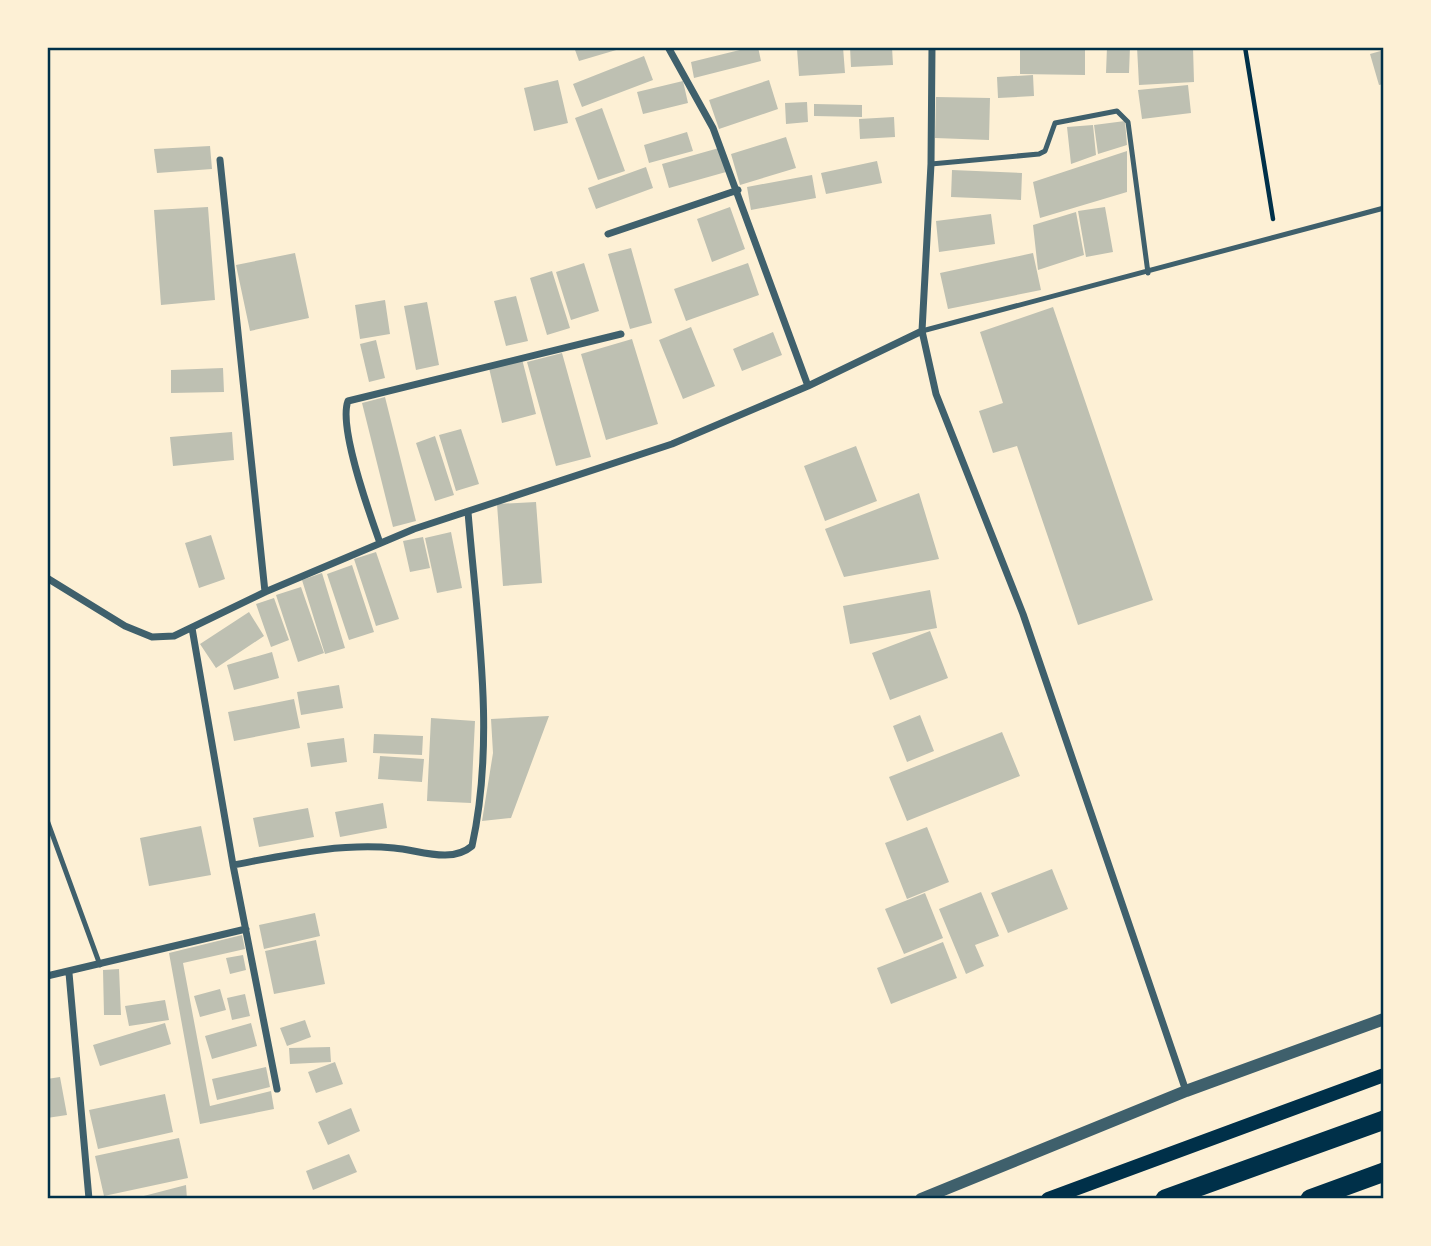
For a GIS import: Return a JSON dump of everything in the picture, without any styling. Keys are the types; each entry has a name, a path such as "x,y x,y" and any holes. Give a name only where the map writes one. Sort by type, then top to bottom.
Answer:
{"highway":[{"path":"1165,1199 1384,1120"},
{"path":"1310,1199 1384,1172"}],"main road":[{"path":"1048,1199 1384,1075"}],"street":[{"path":"668,47 713,128 808,386"},
{"path":"932,47 931,164 922,331 936,394 1023,614 1186,1091"},
{"path":"219,160 265,592"},
{"path":"608,234 738,190"},
{"path":"47,578 125,626 152,637 174,636 265,592 380,543 672,444 808,386 922,331"},
{"path":"380,543 363,495 349,435 348,401 621,334"},
{"path":"233,865 336,846 397,848 448,856 462,853 472,846 484,756 480,661 468,512"},
{"path":"192,628 233,865 277,1089"},
{"path":"47,976 69,973 246,929"},
{"path":"69,973 89,1199"},
{"path":"921,1199 1186,1091 1384,1019"}],"lane":[{"path":"931,164 1039,154 1045,150 1055,123 1117,111 1123,114 1128,122 1148,272"},
{"path":"922,331 1384,208"},
{"path":"47,820 100,965"}],"path":[{"path":"1245,47 1276,238"}],"building":[{"path":"574,47 623,47 623,48 579,61"},
{"path":"758,47 761,61 694,78 691,62"},
{"path":"843,47 845,73 799,76 797,49"},
{"path":"850,47 892,47 893,65 851,67"},
{"path":"1020,47 1085,47 1085,75 1020,74"},
{"path":"1107,47 1130,47 1129,73 1106,73"},
{"path":"1137,47 1193,47 1194,82 1139,85"},
{"path":"1384,50 1384,84 1379,85 1370,54"},
{"path":"644,56 653,80 582,107 573,84"},
{"path":"1033,75 1034,96 998,98 997,77"},
{"path":"558,80 568,123 534,131 524,88"},
{"path":"769,80 778,109 719,129 709,100"},
{"path":"683,81 688,103 643,114 637,92"},
{"path":"1188,85 1191,113 1142,119 1138,90"},
{"path":"936,97 990,98 989,140 935,138"},
{"path":"807,102 808,122 786,124 785,103"},
{"path":"814,104 862,105 862,117 814,116"},
{"path":"602,108 625,171 598,180 575,118"},
{"path":"894,117 895,137 860,139 859,119"},
{"path":"1125,121 1127,145 1098,154 1094,125"},
{"path":"1093,125 1096,155 1071,164 1067,127"},
{"path":"687,132 693,151 649,163 644,145"},
{"path":"786,137 796,168 740,185 731,154"},
{"path":"210,146 212,169 157,173 154,149"},
{"path":"719,148 726,172 669,188 662,164"},
{"path":"1127,151 1127,192 1040,218 1033,182"},
{"path":"877,161 882,183 826,194 821,173"},
{"path":"646,167 653,188 596,209 588,188"},
{"path":"952,170 1022,173 1021,200 951,197"},
{"path":"812,175 816,198 751,210 747,187"},
{"path":"208,207 215,300 161,305 154,210"},
{"path":"730,207 745,249 712,262 697,219"},
{"path":"1105,207 1113,252 1086,257 1078,211"},
{"path":"1076,212 1084,255 1038,270 1033,225"},
{"path":"991,214 995,244 939,252 936,221"},
{"path":"631,248 652,323 630,329 608,254"},
{"path":"295,253 309,318 250,331 236,265"},
{"path":"1033,253 1041,290 948,309 940,273"},
{"path":"584,263 599,311 571,320 556,272"},
{"path":"748,263 759,295 686,321 674,289"},
{"path":"552,271 570,328 547,335 530,278"},
{"path":"516,296 528,341 506,346 494,301"},
{"path":"385,300 390,334 360,339 355,305"},
{"path":"427,302 439,365 416,370 404,306"},
{"path":"1053,307 1153,600 1078,625 1017,446 993,453 979,411 1003,403 980,332"},
{"path":"691,327 715,386 683,399 659,340"},
{"path":"773,332 782,355 742,371 733,349"},
{"path":"632,339 658,424 606,440 581,354"},
{"path":"376,340 385,378 369,382 360,344"},
{"path":"562,353 591,457 556,466 527,362"},
{"path":"522,359 536,414 502,423 489,368"},
{"path":"223,368 224,392 171,393 171,370"},
{"path":"385,397 416,521 393,527 362,403"},
{"path":"461,429 479,484 456,491 439,435"},
{"path":"232,432 234,460 173,466 170,437"},
{"path":"435,436 454,495 435,501 416,443"},
{"path":"856,446 877,501 825,521 804,466"},
{"path":"919,493 939,559 844,577 825,529"},
{"path":"536,502 542,583 503,586 497,504"},
{"path":"451,532 462,588 437,593 425,538"},
{"path":"211,535 225,579 199,588 185,543"},
{"path":"423,537 430,568 410,572 403,541"},
{"path":"376,552 399,619 376,626 354,559"},
{"path":"352,565 374,632 349,640 327,574"},
{"path":"322,573 345,648 325,654 302,580"},
{"path":"301,587 324,653 298,662 276,595"},
{"path":"930,590 937,628 850,644 843,606"},
{"path":"274,598 289,640 271,647 256,604"},
{"path":"249,612 264,636 216,668 200,644"},
{"path":"930,631 948,678 890,700 872,653"},
{"path":"272,652 279,678 234,690 227,665"},
{"path":"339,685 343,708 301,715 297,692"},
{"path":"294,699 300,728 234,741 228,712"},
{"path":"920,715 934,751 907,762 893,726"},
{"path":"549,716 511,818 482,821 493,753 491,719"},
{"path":"431,718 475,721 471,803 427,801"},
{"path":"1002,732 1020,776 907,821 889,777"},
{"path":"374,734 423,736 422,755 373,753"},
{"path":"344,738 347,762 311,767 307,743"},
{"path":"380,756 424,759 422,782 378,779"},
{"path":"383,803 387,828 340,837 335,812"},
{"path":"308,808 314,837 259,847 253,818"},
{"path":"201,826 211,875 149,886 140,838"},
{"path":"927,827 949,882 907,899 885,843"},
{"path":"1052,869 1068,909 1008,933 991,893"},
{"path":"981,892 999,936 975,945 984,966 966,974 939,909"},
{"path":"925,893 943,938 904,954 885,909"},
{"path":"315,913 320,936 264,949 259,925"},
{"path":"242,935 245,949 183,963 210,1106 271,1091 274,1109 200,1124 169,953"},
{"path":"316,940 325,984 274,994 265,951"},
{"path":"943,942 957,978 891,1004 877,968"},
{"path":"243,955 246,970 230,974 226,958"},
{"path":"119,969 121,1015 104,1015 103,970"},
{"path":"220,989 226,1010 200,1017 194,996"},
{"path":"245,994 250,1016 232,1020 227,998"},
{"path":"165,1000 169,1020 129,1026 125,1006"},
{"path":"305,1020 311,1037 287,1046 280,1028"},
{"path":"165,1023 171,1044 100,1066 93,1045"},
{"path":"251,1023 257,1046 212,1059 205,1036"},
{"path":"330,1047 331,1062 290,1064 289,1048"},
{"path":"335,1062 343,1084 316,1093 308,1072"},
{"path":"266,1067 270,1087 217,1100 212,1079"},
{"path":"60,1077 67,1115 47,1118 47,1079"},
{"path":"165,1094 173,1132 98,1149 89,1110"},
{"path":"351,1108 360,1131 328,1145 318,1122"},
{"path":"179,1138 188,1178 104,1196 95,1156"},
{"path":"349,1154 357,1172 313,1190 306,1171"},
{"path":"186,1185 187,1199 136,1199 136,1198"}]}
